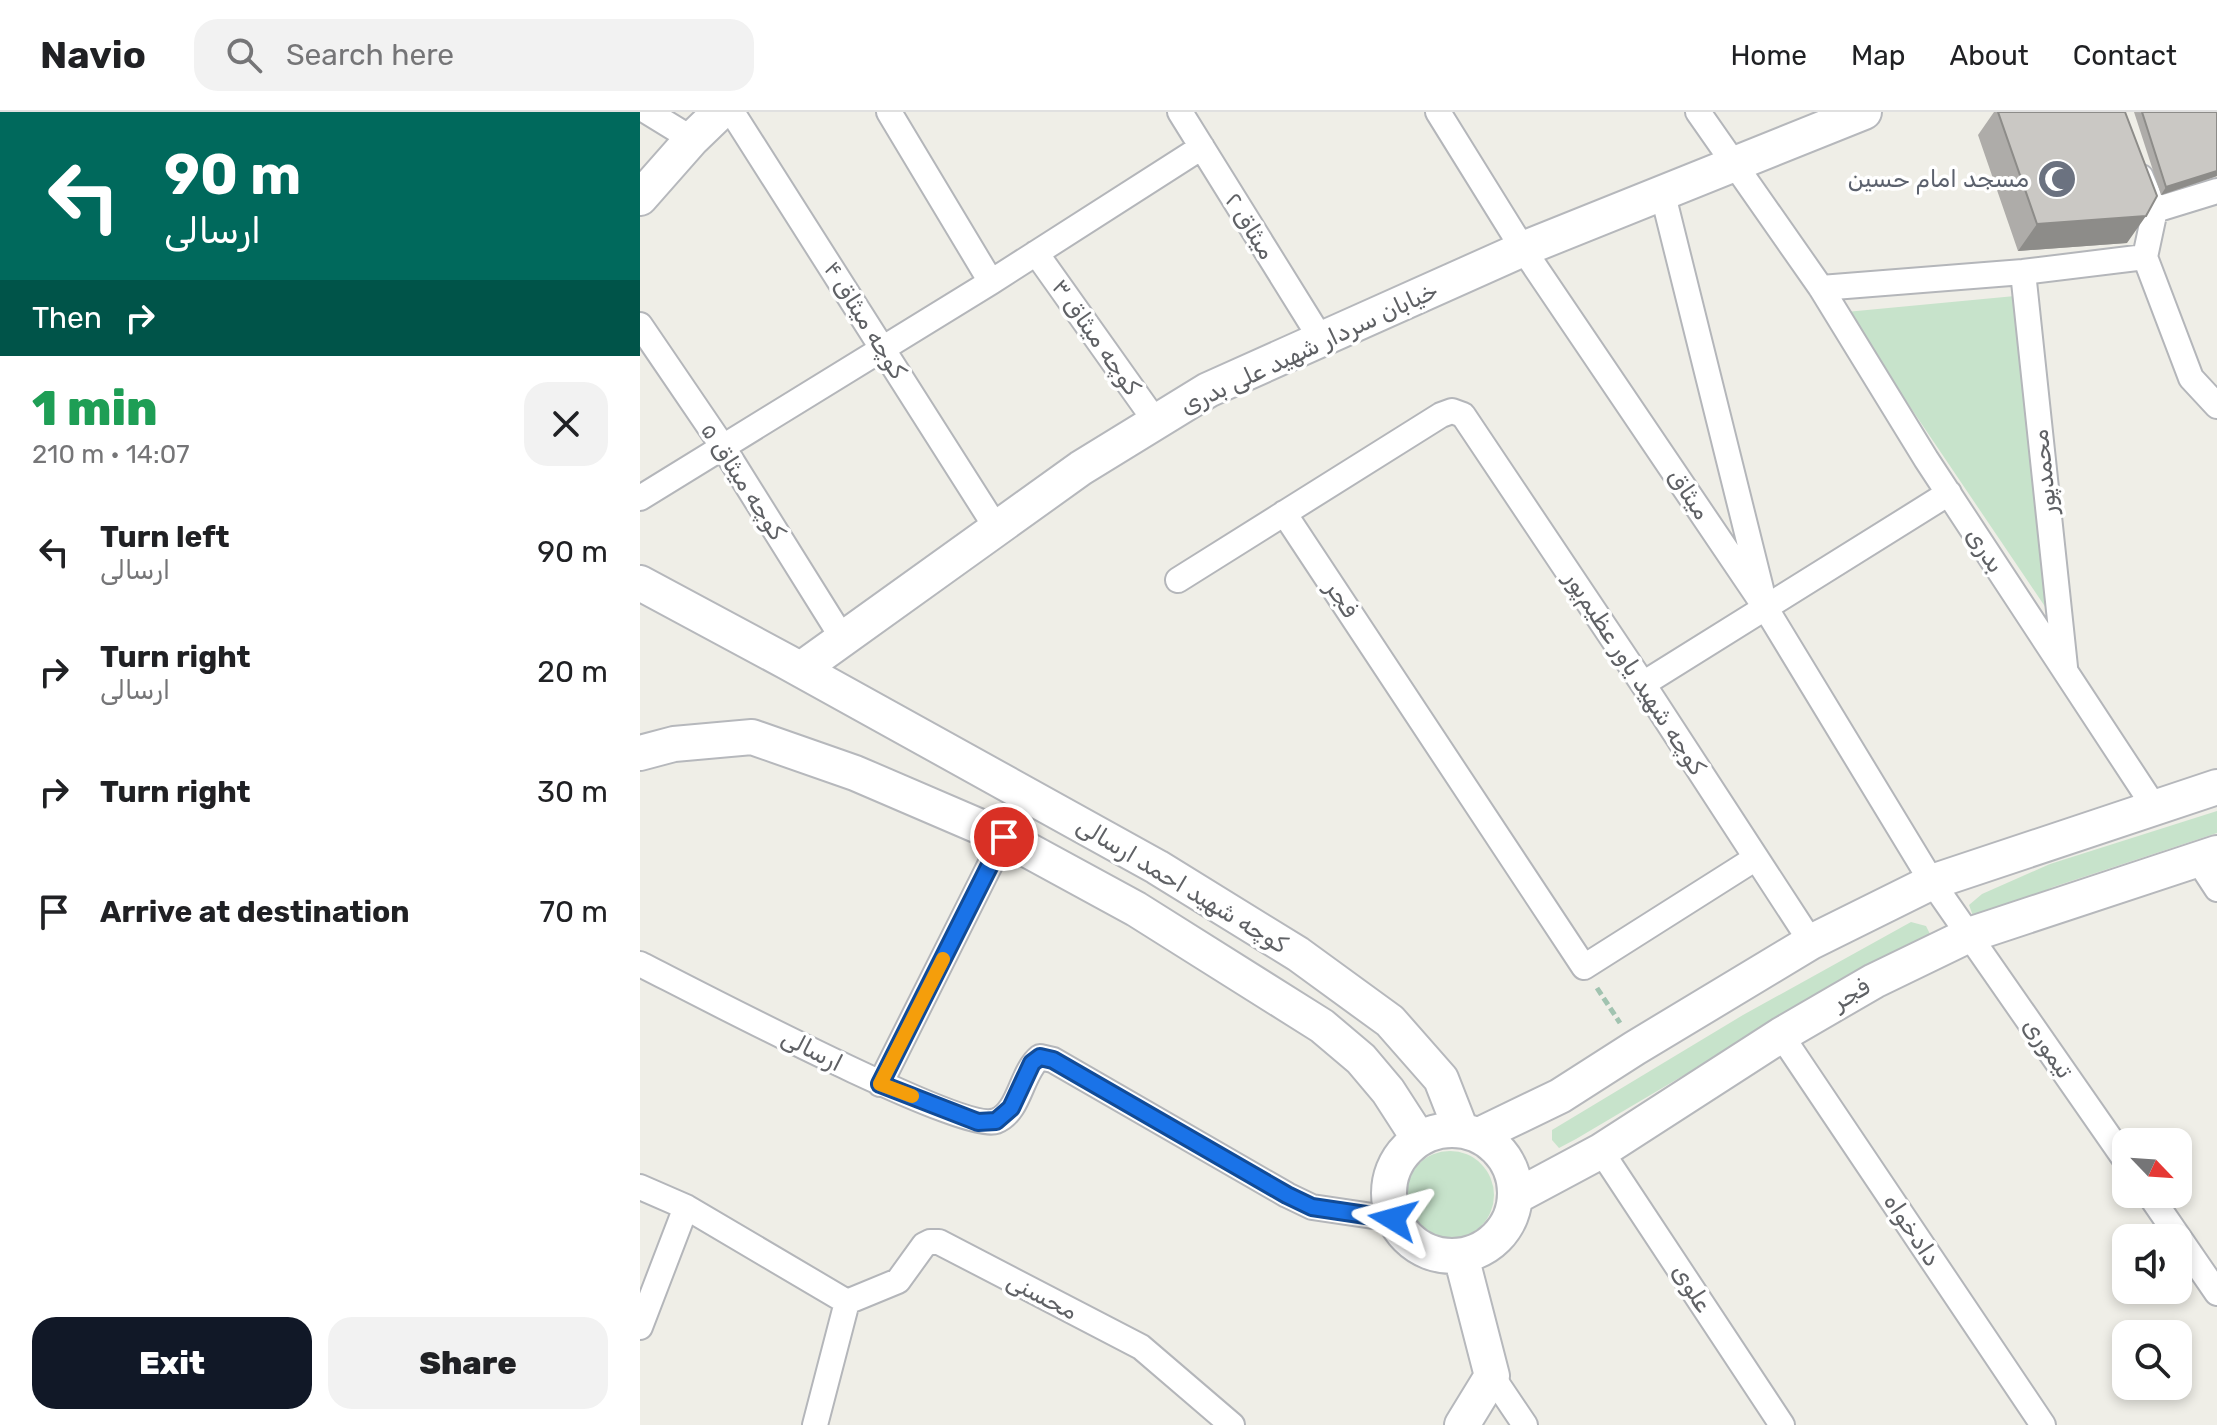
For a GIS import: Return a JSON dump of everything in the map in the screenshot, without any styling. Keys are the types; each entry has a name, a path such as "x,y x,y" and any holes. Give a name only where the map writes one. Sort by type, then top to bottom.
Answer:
{"street":[{"path":"648,112 692,139"},
{"path":"640,198 720,112"},
{"name":"کوچه میثاق ۴","path":"732,112 997,529"},
{"path":"889,112 991,282"},
{"name":"میثاق ۲","path":"1180,112 1321,339"},
{"name":"میثاق","path":"1438,112 1523,249 1765,607 1932,882"},
{"name":"بدری","path":"1698,112 1821,288 1949,493 2155,808"},
{"name":"خیابان سردار شهید علی بدری","path":"801,669 1081,468 1208,390 1523,249 1864,112"},
{"path":"640,498 991,282 1202,147"},
{"path":"2131,154 2155,210 2145,257 2191,378 2217,406"},
{"path":"1662,191 1765,607"},
{"path":"2155,210 2217,191"},
{"name":"کوچه میثاق ۳","path":"1036,253 1156,422"},
{"path":"1821,288 2023,272 2145,257"},
{"name":"محمدپور","path":"2023,272 2065,671"},
{"name":"کوچه میثاق ۵","path":"640,325 723,447 843,639"},
{"name":"کوچه شهید یاور عظیم‌پور","path":"1284,513 1441,415 1452,411 1463,415 1811,942"},
{"path":"1643,684 1949,493"},
{"path":"1178,580 1284,513"},
{"name":"فجر","path":"1284,513 1584,967"},
{"name":"کوچه شهید احمد ارسالی","path":"640,583 1157,867 1285,948 1390,1021 1441,1079 1470,1133"},
{"name":"کوچه شهید احمد ارسالی","path":"640,753 674,744 752,737 855,773 1004,837 1136,909 1322,1026 1361,1059 1388,1091 1419,1139"},
{"path":"1470,1133 1560,1096 1811,942 1932,882 2217,787"},
{"path":"880,1084 1004,837"},
{"path":"2207,856 2217,889"},
{"name":"فجر","path":"1515,1197 1601,1151 1781,1035 1874,981 1969,935 2207,856"},
{"path":"1584,967 1756,858"},
{"name":"تیموری","path":"1932,882 2112,1141"},
{"path":"1253,981 1271,979 1278,973 1283,965 1285,948"},
{"name":"ارسالی","path":"640,964 880,1084 978,1122 996,1121 1011,1108 1032,1063 1040,1057 1053,1060 1312,1207 1393,1219"},
{"name":"دادخواه","path":"1781,1035 2043,1425"},
{"path":"1439,1131 1470,1133 1494,1146 1506,1161 1513,1179 1515,1197 1510,1218 1498,1236 1482,1249 1461,1256 1441,1256 1421,1249 1404,1236 1393,1219 1388,1201 1389,1183 1395,1165 1405,1150 1419,1139 1439,1131"},
{"name":"علوی","path":"1601,1151 1782,1425"},
{"path":"640,1187 686,1207 847,1302 816,1425"},
{"path":"640,1327 686,1207"},
{"path":"2159,1208 2217,1293"},
{"name":"محسنی","path":"847,1302 898,1281 924,1245 939,1242 1141,1347 1232,1425"},
{"path":"1461,1256 1492,1376 1525,1425"},
{"path":"1462,1425 1492,1376"}],"path":[{"path":"1584,967 1635,1048"}],"green space":[{"path":"2015,296 2050,614 1846,312"},
{"path":"2217,811 2217,833 2053,887 1983,919 1973,916 1969,905 1982,894 2050,864"},
{"path":"1911,922 1926,926 1931,936 1762,1029 1576,1139 1559,1148 1552,1140 1552,1130 1743,1015"},
{"path":"1450,1151 1467,1155 1481,1164 1490,1178 1494,1195 1490,1212 1481,1226 1467,1235 1450,1239 1433,1235 1419,1226 1410,1212 1406,1195 1410,1178 1419,1164 1433,1155"}],"building":[{"name":"مسجد امام حسین","path":"1998,112 2125,112 2157,196 2146,216 2037,224"},
{"path":"2142,112 2217,112 2217,171 2166,187"}],"slow traffic":[{"path":"912,1096 880,1084 943,959"}],"place":[{"name":"مسجد امام حسین","path":"2057,179"}],"route":[{"path":"1004,837 880,1084 978,1122 996,1121 1011,1108 1032,1063 1040,1057 1053,1060 1312,1207 1393,1219"}]}
